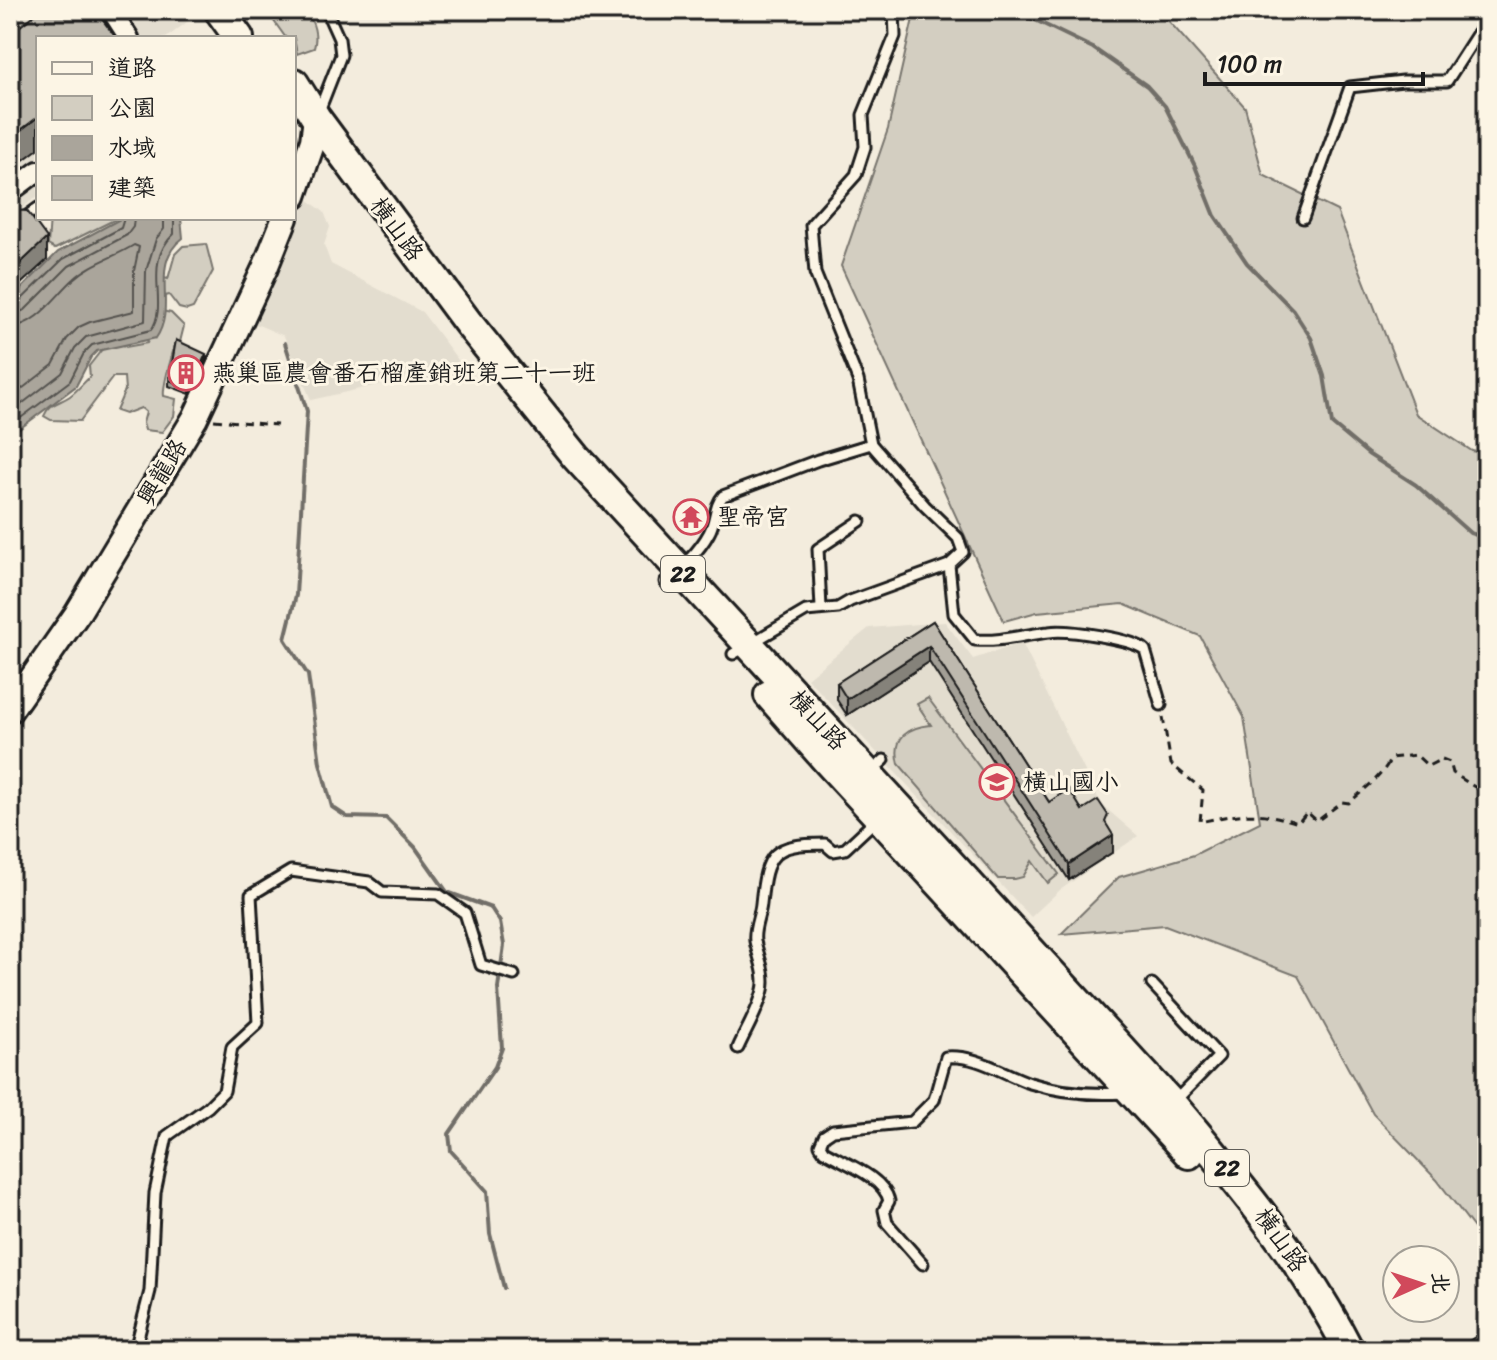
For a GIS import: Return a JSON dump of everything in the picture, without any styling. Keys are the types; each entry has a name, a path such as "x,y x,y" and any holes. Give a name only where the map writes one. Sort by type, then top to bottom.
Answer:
{"main road":[{"path":"219,10 238,36"},
{"path":"241,10 260,36"},
{"name":"橫山路","path":"301,106 487,347 672,576 740,649 868,775 1165,1112 1240,1184 1293,1253 1349,1350"},
{"name":"橫山路","path":"868,775 879,818 1134,1092 1165,1112 1282,1271 1328,1350"}],"street":[{"path":"111,10 128,36"},
{"path":"296,170 301,106"},
{"path":"10,192 36,172"},
{"name":"興龍路","path":"10,710 77,614 195,418 284,220"}],"lane":[{"path":"301,106 341,55 339,39 326,10"},
{"path":"740,649 806,611 838,608 949,565 963,552 958,538 925,506 871,444 858,380 815,273 811,225 856,175 865,147 863,115 895,36 894,10"},
{"path":"1303,218 1350,87 1403,81 1447,81 1487,19"},
{"path":"10,223 36,209"},
{"path":"672,576 711,531 718,501 723,496 818,460 871,444"},
{"path":"821,608 818,549 860,521"},
{"path":"949,565 954,614 975,640 1017,639 1059,631 1132,642 1145,650 1161,705"},
{"path":"738,1048 764,989 754,936 761,908 762,886 773,855 786,846 796,845 825,844 833,851 845,849 879,818"},
{"path":"135,1350 150,1291 155,1193 167,1136 208,1107 224,1091 232,1047 258,1023 251,895 291,871 369,882 382,892 438,894 465,913 481,965 514,975"},
{"path":"1152,984 1219,1056 1165,1112"},
{"path":"923,1264 887,1223 884,1210 889,1201 887,1192 870,1178 824,1151 820,1145 824,1136 833,1130 912,1122 934,1100 946,1057 973,1058 1030,1083 1085,1095 1134,1092"}],"path":[{"path":"195,418 277,425"},
{"path":"1161,705 1171,764 1203,790 1200,822 1243,812 1270,814 1298,823 1307,812 1317,821 1342,802 1349,803 1384,774 1391,758 1416,755 1428,766 1442,759 1450,762 1453,773 1487,795"}],"shaded area":[{"path":"10,10 197,10 199,13 169,36 36,36 36,198 17,212 10,213"},
{"path":"303,196 324,212 330,227 324,245 331,264 422,312 470,376 420,384 417,376 311,400 284,336 256,324"},
{"name":"橫山國小","path":"945,622 973,659 1022,643 1101,804 1138,836 1060,890 1031,917 807,678 869,628"}],"green space":[{"path":"266,10 305,10 314,28 314,48 297,54 296,36 285,36"},
{"path":"915,10 1159,10 1245,107 1263,175 1337,211 1416,414 1472,451 1487,454 1487,1245 1437,1180 1373,1114 1298,976 1165,925 1061,934 1119,877 1194,855 1260,822 1244,717 1200,636 1123,604 1037,612 1004,621 841,266 888,129"},
{"path":"50,220 114,220 55,249 48,245"},
{"path":"206,244 213,271 193,308 179,308 169,295 159,297 156,276 168,279 175,254 183,246"},
{"path":"162,311 171,313 184,326 180,342 175,344 164,391 164,396 176,399 174,416 162,432 145,430 146,412 141,408 125,414 116,411 125,390 124,377 113,377 80,421 51,420 44,416 52,406 70,396 90,377 89,366 107,343 119,342 126,347 147,343"},
{"path":"928,698 1059,874 1048,883 1032,861 1023,877 998,879 899,764 898,747 904,735 915,728 931,725 917,704"}],"water":[{"path":"118,220 181,220 183,238 167,260 165,313 156,338 97,351 76,386 10,436 10,300 58,252"}],"building":[{"path":"41,10 95,10 114,36 36,36 36,118 10,138 10,34"},
{"path":"10,210 27,211 47,238 10,273"},
{"name":"燕巢區農會番石榴產銷班第二十一班","path":"176,340 206,354 190,388 169,380"},
{"path":"933,621 1049,802 1069,789 1082,810 1098,800 1108,815 1105,822 1113,835 1069,864 929,646 847,699 837,683"},
{"path":"1478,1335 1487,1350 1456,1350"}],"waterway":[{"path":"1003,10 1033,19 1093,48 1147,86 1165,106 1195,166 1215,216 1247,263 1293,310 1311,338 1324,376 1332,424 1368,454 1416,485 1470,533 1487,538"},
{"path":"285,343 307,411 296,595 285,639 308,675 320,763 332,807 347,817 386,818 415,847 447,892 491,908 500,922 504,945 498,988 502,1048 495,1067 449,1134 451,1151 487,1191 490,1234 504,1288"}],"place":[{"name":"燕巢區農會番石榴產銷班第二十一班","path":"186,373"},
{"name":"聖帝宮","path":"691,517"},
{"name":"橫山國小","path":"997,782"}]}
